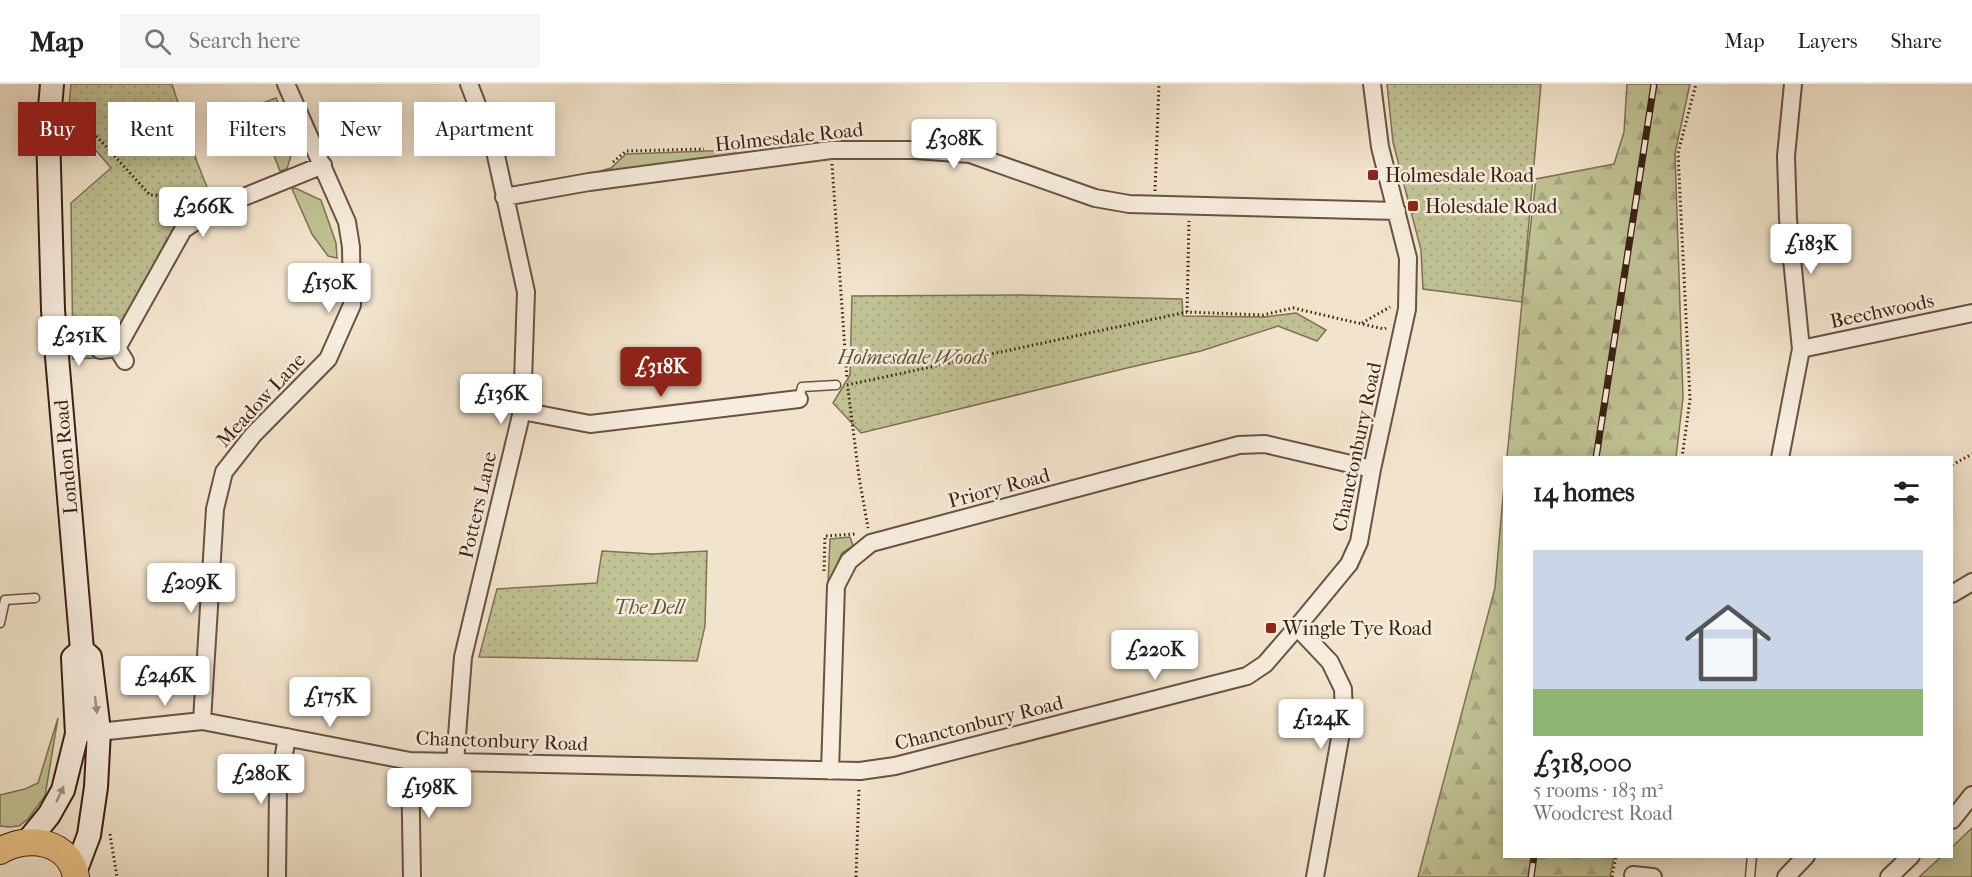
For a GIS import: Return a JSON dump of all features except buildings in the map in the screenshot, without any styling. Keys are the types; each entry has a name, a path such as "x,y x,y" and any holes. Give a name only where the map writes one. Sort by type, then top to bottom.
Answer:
{"main road":[{"name":"London Road","path":"52,86 48,132 53,310 82,650 90,657 99,731 96,787 89,835 76,874"},
{"name":"London Road","path":"10,844 49,815 63,790 76,734 73,658 82,650"},
{"name":"London Road","path":"10,844 42,843 56,848 68,858 76,874"}],"street":[{"name":"Meadow Lane","path":"202,722 215,509 224,472 253,435 328,358 352,305 351,247 347,222 286,84"},
{"name":"Potters Lane","path":"455,762 463,657 522,411 526,292 495,151 469,84"},
{"name":"Chanctonbury Road","path":"76,734 202,722 410,761 860,771 895,766 1247,676 1265,664 1297,627 1349,564 1359,542 1372,469 1406,316 1408,258 1380,147 1372,84"},
{"path":"1780,456 1801,349 1788,219 1786,156 1793,84"},
{"name":"Holmesdale Road","path":"504,197 589,182 831,150 916,150 970,154 1095,198 1129,204 1397,211"},
{"path":"114,353 183,230 214,209 322,165"},
{"name":"Beechwoods","path":"1801,349 1972,313"},
{"path":"522,411 590,424 799,399"},
{"name":"Priory Road","path":"830,771 836,586 849,561 871,543 1239,445 1265,444 1372,469"},
{"path":"1953,593 1972,582"},
{"path":"1297,627 1330,662 1343,689 1344,716 1316,877"},
{"path":"277,877 278,789 287,737"},
{"path":"410,761 412,877"},
{"path":"1953,819 1972,795"},
{"path":"1786,877 1804,858"},
{"path":"1889,877 1909,858"},
{"path":"1633,874 1653,877"}],"lane":[{"path":"799,399 801,387 836,385"},
{"path":"0,623 5,600 35,598"},
{"path":"1750,877 1752,858"}],"path":[{"path":"1155,204 1159,84"},
{"path":"1682,456 1690,399 1678,153 1696,84"},
{"path":"52,86 150,195 194,196"},
{"path":"831,150 847,385 859,477 871,543"},
{"path":"1187,312 1189,206"},
{"path":"836,385 847,385 1187,312 1263,315 1293,308 1360,324 1384,329 1392,322 1406,316 1393,305 1360,324"},
{"path":"1953,464 1972,454"},
{"path":"856,877 860,771"},
{"path":"1612,877 1616,858"}],"green space":[{"path":"71,84 172,84 178,102 108,102 108,156 195,156 213,202 182,220 167,239 119,331 96,344 96,358 73,359 71,203 111,168 96,151 96,102 69,102"},
{"path":"1387,84 1541,84 1522,302 1423,289 1421,250 1393,142"},
{"path":"1627,84 1690,84 1675,153 1683,398 1676,456 1507,456 1536,179 1614,164 1624,132"},
{"path":"276,98 278,102 266,102"},
{"path":"735,150 736,155 600,174 600,171 611,168 626,154"},
{"path":"274,156 291,156 287,169 280,171"},
{"path":"295,188 321,200 336,243 337,258 328,256 312,234 292,189"},
{"name":"Holmesdale Woods","path":"1022,295 1182,299 1183,316 1263,317 1296,313 1326,330 1317,341 1278,326 1201,351 861,433 833,403 850,375 852,296"},
{"path":"1503,496 1503,858 1614,858 1610,877 1418,877 1495,588"},
{"path":"850,537 853,546 842,553 828,584 830,539"},
{"name":"The Dell","path":"602,551 653,554 707,551 705,626 697,661 479,657 497,589 597,583"},
{"path":"58,718 45,796 28,819 19,826 0,826 0,795 25,789 38,783"},
{"path":"1972,828 1972,877 1919,877 1940,858 1953,858 1953,846"}],"railway":[{"path":"1596,456 1654,84"},
{"path":"1531,877 1534,858"}],"place":[{"name":"Holmesdale Road","path":"1373,175"},
{"name":"Holesdale Road","path":"1413,206"},
{"name":"Wingle Tye Road","path":"1271,628"}]}
